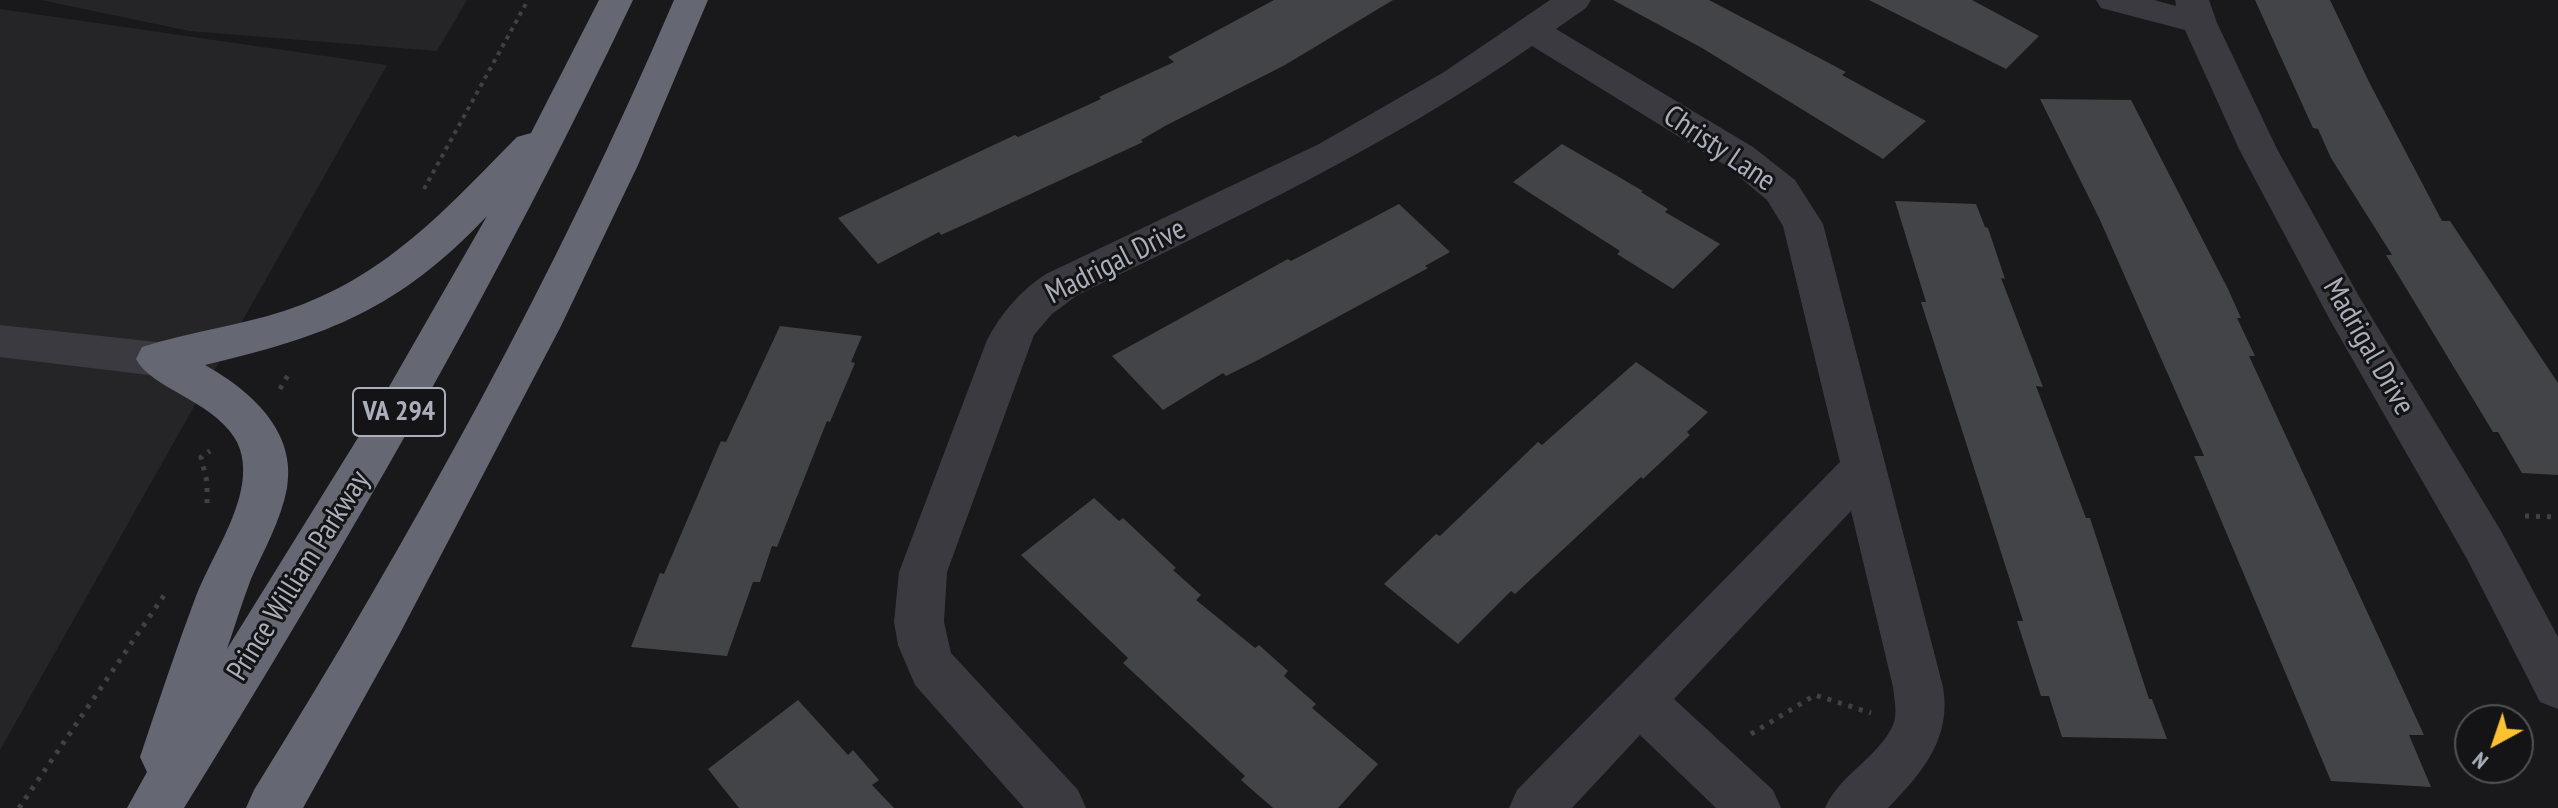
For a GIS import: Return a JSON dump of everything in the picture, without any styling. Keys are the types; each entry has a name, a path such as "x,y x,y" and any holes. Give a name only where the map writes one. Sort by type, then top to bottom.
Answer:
{"highway":[{"name":"Prince William Parkway","path":"151,808 358,482 419,377 562,114 616,0"},
{"name":"VA 294","path":"273,808 419,554 574,261 647,109 691,0"},
{"path":"157,359 289,329 378,285 425,252 562,114"},
{"path":"151,808 221,596 260,504 267,470 260,444 238,408 157,359"}],"street":[{"name":"Madrigal Drive","path":"1059,808 933,669 921,647 918,624 917,601 923,572 1008,340 1022,316 1041,297 1061,285 1332,153 1457,81 1574,0"},
{"path":"2113,0 2196,11"},
{"name":"Madrigal Drive","path":"2196,11 2258,149 2305,237 2473,526 2558,686"},
{"name":"Christy Lane","path":"1532,30 1739,156 1765,175 1794,207 1810,247 1918,687 1919,728"},
{"path":"0,341 157,359"},
{"path":"1536,808 1864,467"},
{"path":"1639,700 1754,808"},
{"path":"1852,808 1912,742 1919,728"}],"path":[{"path":"419,197 528,0"},
{"path":"201,457 207,482 207,508"},
{"path":"19,808 174,581"},
{"path":"1705,762 1815,695 1919,728"}],"shaded area":[{"path":"41,0 467,0 437,51 189,31"},
{"path":"0,9 387,65 0,750"}],"building":[{"path":"1274,0 1393,0 1285,65 1165,126 1141,140 1143,142 941,235 939,232 878,264 838,218 1015,135 1018,137 1101,99 1099,97 1174,62 1168,57"},
{"path":"1613,0 1709,0 1846,72 1842,75 1926,121 1883,159 1702,48"},
{"path":"1869,0 1972,0 2039,36 2006,69"},
{"path":"2255,0 2330,0 2442,221 2450,221 2558,383 2558,475 2522,473 2498,432 2493,432 2386,255 2392,255 2331,158 2318,129 2313,128"},
{"path":"2040,99 2131,100 2228,289 2241,318 2237,318 2255,356 2249,356 2424,735 2409,735 2431,787 2331,781 2194,456 2204,456 2100,220"},
{"path":"1562,144 1643,191 1668,209 1665,212 1720,244 1673,289 1617,254 1620,251 1513,182"},
{"path":"1895,201 1976,204 1988,228 2005,279 2001,278 2043,387 2036,386 2086,518 2090,518 2149,699 2152,699 2167,739 2062,737 2049,696 2041,696 2017,621 2023,621 1921,302 1926,302"},
{"path":"1399,204 1450,252 1425,266 1428,268 1258,360 1226,376 1223,373 1163,410 1112,356 1288,259 1291,261"},
{"path":"780,326 862,336 851,362 855,363 830,422 827,421 777,547 772,546 760,582 753,582 727,656 631,647 660,573 664,574 721,441 726,442"},
{"path":"1636,362 1708,412 1687,432 1690,435 1515,594 1511,591 1458,644 1384,584 1436,534 1440,536 1538,442 1542,445"},
{"path":"1094,498 1119,521 1123,518 1176,568 1173,570 1201,595 1196,600 1255,648 1259,645 1288,671 1284,676 1316,704 1312,708 1378,764 1338,808 1273,808 1241,780 1245,776 1123,663 1128,658 1021,555"},
{"path":"798,700 848,755 853,750 879,780 872,785 894,808 739,808 708,769"}]}
